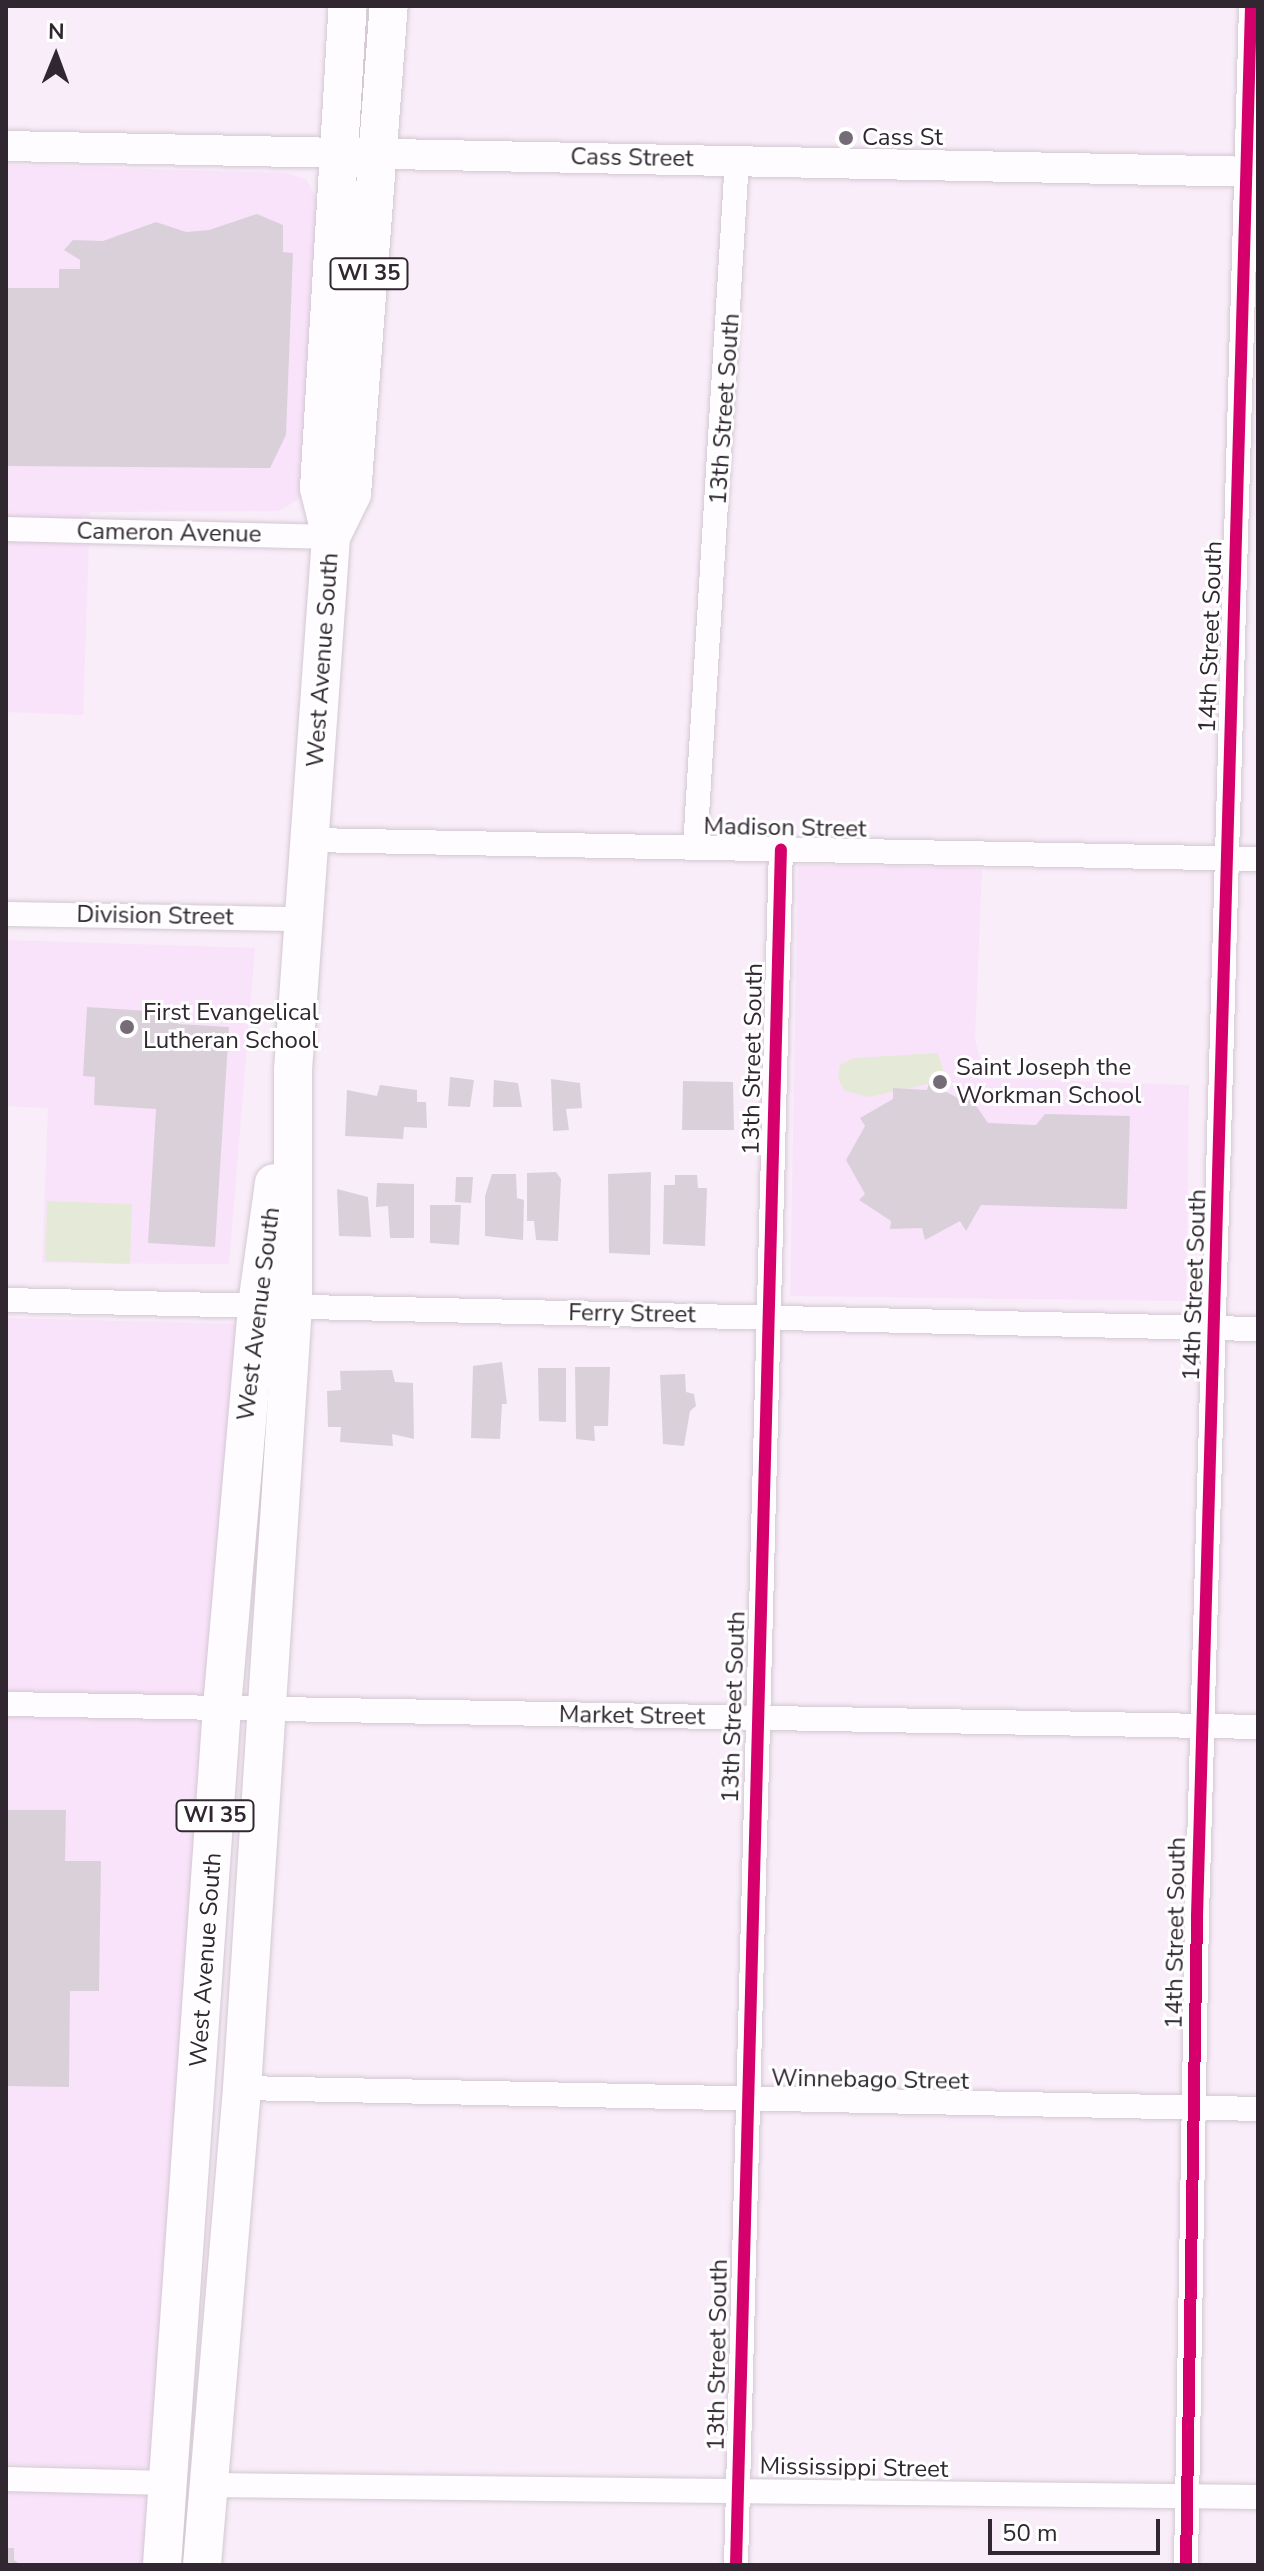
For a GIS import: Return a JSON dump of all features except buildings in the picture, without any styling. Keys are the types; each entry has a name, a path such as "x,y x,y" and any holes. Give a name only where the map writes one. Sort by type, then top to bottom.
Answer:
{"main road":[{"name":"West Avenue South","path":"202,2565 242,2088 266,1707 275,1305 331,537 319,488 336,152 348,6"},
{"name":"West Avenue South","path":"331,537 352,494 389,6"},
{"name":"West Avenue South","path":"162,2565 222,1707 275,1305"}],"street":[{"name":"14th Street South","path":"1186,2565 1194,2108 1226,859 1252,172 1251,6"},
{"name":"Cass Street","path":"6,146 1252,172"},
{"name":"13th Street South","path":"695,848 737,160"},
{"name":"Cameron Avenue","path":"6,529 331,537"},
{"name":"Madison Street","path":"311,840 1258,859"},
{"name":"13th Street South","path":"736,2565 744,2100 781,850"},
{"name":"Division Street","path":"6,914 305,919"},
{"name":"Ferry Street","path":"6,1300 1258,1329"},
{"name":"Market Street","path":"6,1704 1258,1727"},
{"name":"Winnebago Street","path":"242,2088 1258,2109"},
{"path":"6,2479 168,2483"},
{"name":"Mississippi Street","path":"209,2485 736,2488 1258,2497"}],"shaded area":[{"path":"6,165 286,173 307,180 318,202 304,496 279,511 90,512 83,715 6,712"},
{"name":"Saint Joseph the Workman School","path":"798,865 982,868 975,1039 985,1078 1189,1085 1186,1301 790,1296"},
{"name":"First Evangelical Lutheran School","path":"6,940 255,948 229,1264 42,1263 48,1108 6,1106"},
{"path":"6,1318 237,1324 154,2468 6,2464"},
{"path":"6,2479 209,2485 202,2565 6,2565"}],"green space":[{"path":"938,1053 946,1080 869,1097 845,1091 838,1079 840,1065 854,1058"},
{"path":"47,1201 132,1204 130,1264 45,1261"}],"cycle path":[{"path":"1186,2565 1197,1916 1251,6"},
{"path":"736,2565 781,850"}],"place":[{"name":"Cass St","path":"846,138"},
{"name":"First Evangelical Lutheran School","path":"127,1027"},
{"name":"Saint Joseph the Workman School","path":"940,1082"}]}
